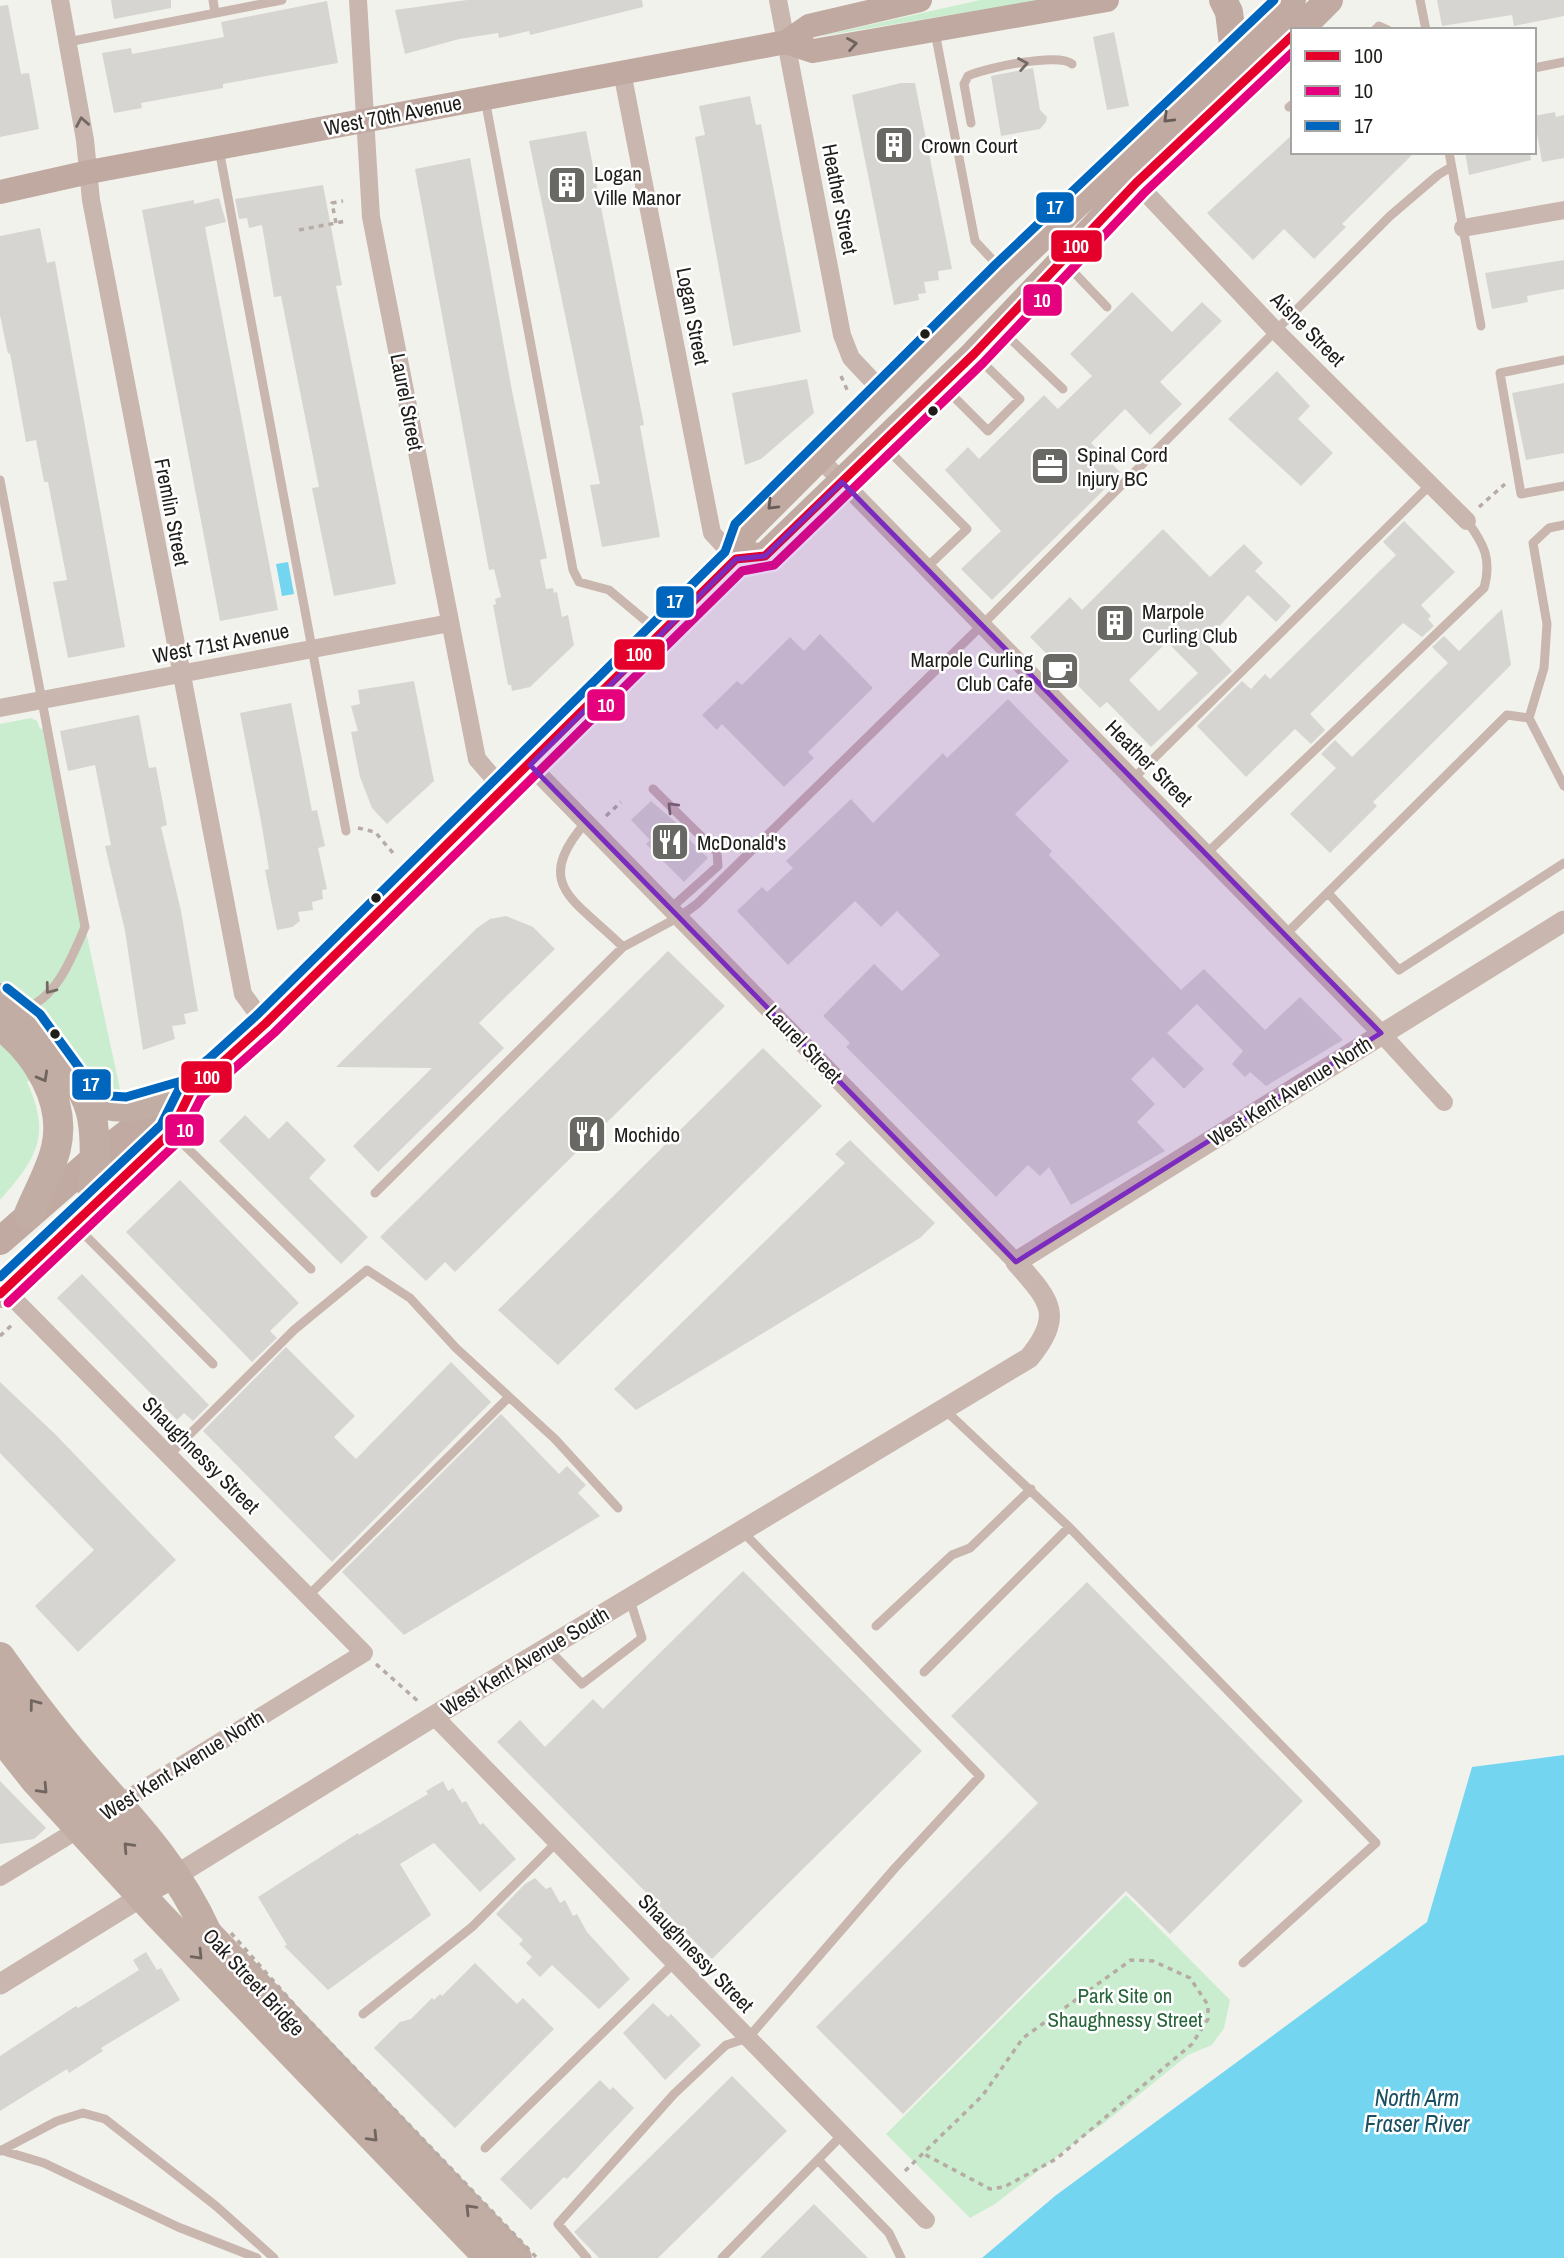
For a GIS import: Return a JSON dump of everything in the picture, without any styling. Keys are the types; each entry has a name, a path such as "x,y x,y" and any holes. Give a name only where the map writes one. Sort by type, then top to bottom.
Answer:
{"highway":[{"path":"6,1011 43,1035 86,1098 92,1118 94,1158 83,1214"},
{"path":"6,1011 48,1086 58,1116 56,1149 29,1214"},
{"path":"86,1098 108,1108 127,1109 191,1091"},
{"path":"0,1657 67,1745 141,1829 218,1932"},
{"name":"Oak Street Bridge","path":"0,1698 53,1766 218,1932 517,2258"},
{"name":"Oak Street Bridge","path":"0,1736 34,1780 159,1915 489,2258"}],"main road":[{"name":"West 70th Avenue","path":"0,192 89,172 786,42 809,26 920,0"},
{"name":"West 70th Avenue","path":"786,42 813,51 1107,0"},
{"path":"1223,0 1229,12 1234,54"},
{"path":"736,559 765,556 974,354 1062,261 1128,174 1234,54 1292,0"},
{"path":"1301,28 1329,0"},
{"path":"0,1241 94,1158 150,1116 191,1091 265,1024 662,635 736,559 744,533 1004,272 1128,174 1291,38"},
{"path":"2,1292 171,1132 191,1091"}],"street":[{"name":"Fremlin Street","path":"60,0 89,172 91,200 243,993 265,1024"},
{"name":"Laurel Street","path":"358,0 372,217 477,759 504,790"},
{"name":"Heather Street","path":"778,0 842,335 851,358 884,393"},
{"name":"Logan Street","path":"622,72 712,533 736,559"},
{"name":"Aisne Street","path":"1128,174 1276,331 1467,521"},
{"path":"1463,228 1564,210"},
{"name":"Heather Street","path":"819,458 1381,1033 1444,1102"},
{"name":"West 71st Avenue","path":"0,708 450,623"},
{"name":"Laurel Street","path":"530,765 1016,1262 1046,1304 1051,1319 1046,1337"},
{"name":"West Kent Avenue North","path":"1016,1262 1564,920"},
{"name":"Shaughnessy Street","path":"2,1292 169,1455 364,1653"},
{"name":"West Kent Avenue South","path":"0,1983 434,1716 1029,1357 1046,1337"},
{"name":"West Kent Avenue North","path":"0,1877 364,1653"},
{"name":"Shaughnessy Street","path":"434,1716 926,2220"}],"lane":[{"path":"212,0 215,13"},
{"path":"68,42 282,0"},
{"path":"1420,0 1426,28"},
{"path":"934,30 975,241 1004,272"},
{"path":"971,123 964,84 968,76 1054,58 1068,60 1072,65"},
{"path":"1536,68 1564,62"},
{"path":"485,98 573,570 579,582 609,590 662,635"},
{"path":"219,148 346,831"},
{"path":"1449,154 1481,326"},
{"path":"376,1193 622,947 675,913 698,904 982,625 1390,216 1451,167"},
{"path":"1062,261 1107,307"},
{"path":"999,328 1063,389"},
{"path":"942,385 988,431 1020,399 974,354"},
{"path":"1564,360 1500,373 1521,494 1564,485"},
{"path":"882,443 967,528 926,568"},
{"path":"0,481 85,927 73,955 42,1000 6,1011"},
{"path":"1133,779 1432,484"},
{"path":"1206,854 1483,588 1489,568 1485,545 1467,521"},
{"path":"1564,525 1549,528 1533,543 1547,624 1544,668 1530,718 1564,786"},
{"path":"1285,935 1507,715 1530,718"},
{"path":"653,789 717,852 719,858 718,866 675,913"},
{"path":"586,821 562,853 558,872 563,888 622,947"},
{"path":"1328,893 1399,970 1564,863"},
{"path":"171,1132 311,1269"},
{"path":"83,1214 213,1364"},
{"path":"169,1455 294,1330 367,1270 410,1298 456,1348 555,1439 618,1508"},
{"path":"308,1596 509,1397"},
{"path":"943,1408 1069,1527 1376,1843 1243,1963"},
{"path":"876,1626 952,1555 970,1548 1031,1489"},
{"path":"924,1672 1069,1527"},
{"path":"587,2258 558,2224 674,2094 726,2045 748,2038 895,1868 980,1776 741,1530"},
{"path":"547,1648 582,1684 642,1638 629,1598"},
{"path":"363,2014 472,1927 557,1842"},
{"path":"485,2148 674,1963"},
{"path":"1,2150 57,2121 83,2113 105,2119 216,2206 274,2258"},
{"path":"722,2258 842,2135"},
{"path":"1,2150 44,2163 178,2227 257,2258"},
{"path":"818,2160 889,2233 901,2258"}],"path":[{"path":"336,223 332,203 342,201"},
{"path":"299,230 346,221"},
{"path":"839,371 849,391 850,404"},
{"path":"1467,521 1492,493 1518,475"},
{"path":"606,816 621,802"},
{"path":"363,827 375,832 393,853"},
{"path":"0,1336 9,1328"},
{"path":"364,1653 434,1716"},
{"path":"218,1932 298,2009 537,2258"},
{"path":"890,2185 983,2095 1023,2039 1131,1960 1153,1961 1190,1978 1208,2005 1208,2019 1202,2033 1167,2067 1056,2159 1004,2187 990,2189 923,2154"}],"highlighted area":[{"path":"842,482 1381,1033 1016,1262 530,765 736,559 765,556"}],"green space":[{"path":"980,0 1041,0 816,37"},
{"path":"31,718 37,721 40,729 49,726 85,927 123,1103 97,1093 36,1010 39,1008 29,999 0,988 0,724"},
{"path":"0,1039 31,1078 27,1082 38,1117 39,1132 31,1159 0,1200"},
{"name":"Park Site on Shaughnessy Street","path":"1126,1895 1230,2000 1224,2028 1212,2045 1188,2055 1103,2124 995,2204 970,2218 886,2134"}],"water":[{"path":"288,562 294,594 282,596 276,564"},
{"name":"North Arm Fraser River","path":"1564,1755 1564,2258 982,2258 1055,2196 1427,1922 1472,1767"}],"building":[{"path":"111,0 171,0 171,8 114,19"},
{"path":"467,0 642,0 643,7 530,35 529,31 499,38 498,33 459,39 405,54 395,10"},
{"path":"1437,0 1564,0 1564,16 1514,26 1512,15 1442,26"},
{"path":"327,1 338,63 223,84 223,88 141,103 142,108 114,113 102,53 131,48 132,54 224,37 221,22"},
{"path":"8,5 21,74 29,73 39,129 0,137 0,6"},
{"path":"1114,32 1129,106 1107,110 1093,37"},
{"path":"1033,68 1040,110 1047,117 1046,122 1040,129 1001,136 991,76"},
{"path":"901,83 915,83 952,269 938,271 939,280 924,282 926,293 918,294 919,300 894,305 852,95"},
{"path":"750,96 756,125 761,124 801,332 733,346 695,137 705,135 699,106"},
{"path":"1555,112 1556,117 1564,115 1564,158 1542,162 1536,116"},
{"path":"586,131 644,425 640,426 660,537 602,547 590,485 600,484 529,141"},
{"path":"1291,136 1291,154 1413,154 1342,224 1346,227 1314,259 1284,229 1253,260 1207,213"},
{"path":"1465,154 1530,154 1531,160 1469,175"},
{"path":"470,158 512,391 547,558 540,560 546,589 553,588 554,593 557,592 562,617 568,615 574,645 530,687 512,691 511,685 508,685 493,605 496,604 495,599 501,597 494,569 489,570 415,169"},
{"path":"323,185 342,285 336,286 396,584 334,596 312,488 319,487 281,296 274,297 262,225 249,228 247,218 239,219 235,199"},
{"path":"219,198 226,222 205,227 278,610 220,621 142,210"},
{"path":"40,228 47,263 55,261 125,647 68,658 53,582 67,580 48,482 44,482 36,440 26,442 10,353 8,354 0,315 0,236"},
{"path":"1564,260 1564,289 1527,296 1528,302 1492,309 1485,273"},
{"path":"1132,292 1172,332 1202,302 1222,321 1160,382 1182,404 1150,435 1125,409 1091,443 1121,473 992,600 961,569 1001,531 945,470 968,447 979,459 1044,395 1058,409 1092,376 1070,354"},
{"path":"1277,371 1310,406 1298,419 1333,453 1301,486 1228,419"},
{"path":"807,379 814,413 761,459 745,465 732,393"},
{"path":"1564,383 1564,453 1526,460 1512,393"},
{"path":"1404,521 1455,572 1421,605 1431,616 1428,619 1434,626 1422,637 1403,623 1310,714 1325,730 1311,744 1295,729 1246,777 1197,726 1242,681 1251,689 1265,674 1270,679 1396,555 1383,542"},
{"name":"Marpole Curling Club","path":"1163,529 1210,577 1244,544 1263,563 1255,571 1291,606 1276,622 1248,595 1205,642 1232,671 1151,747 1107,702 1100,708 1030,637 1070,597 1082,610","holes":["1167,642 1198,673 1159,711 1129,680"]},
{"path":"1502,609 1511,665 1373,802 1377,806 1330,853 1290,814 1336,768 1321,754 1335,740 1352,757 1448,663 1432,647 1444,636 1459,651"},
{"path":"820,634 873,688 808,752 814,758 784,787 722,724 717,730 702,715 737,681 742,685 790,637 804,651"},
{"path":"414,681 434,781 387,824 372,808 360,777 351,732 358,731 351,706 360,704 358,690"},
{"path":"1008,699 1069,761 1015,814 1052,851 1049,855 1181,990 1204,969 1265,1030 1300,997 1343,1040 1266,1086 1250,1072 1245,1077 1232,1064 1243,1051 1197,1004 1167,1033 1204,1069 1184,1089 1153,1057 1131,1079 1155,1104 1137,1122 1165,1151 1071,1205 1049,1167 1040,1176 1028,1165 996,1197 846,1047 850,1043 823,1016 874,964 902,991 940,955 897,911 881,927 855,901 788,965 737,911 762,887 767,892 793,868 786,861 851,799 873,823 943,753 947,758"},
{"path":"291,703 312,811 317,810 325,846 318,848 327,889 322,890 323,899 312,902 313,910 298,912 300,921 292,927 277,930 265,870 269,869 261,821 240,713"},
{"path":"139,715 149,768 156,767 167,825 161,827 181,911 198,1011 184,1014 186,1024 172,1026 175,1039 143,1050 125,931 105,846 111,845 95,765 68,771 60,731"},
{"name":"McDonald's","path":"651,801 687,832 684,834 708,858 684,882 646,844 650,840 631,820"},
{"path":"506,916 533,927 555,949 479,1023 504,1048 378,1172 353,1146 432,1068 336,1067 477,928 490,919"},
{"path":"668,951 725,1006 455,1272 445,1262 426,1281 380,1237"},
{"path":"763,1048 822,1106 558,1365 498,1310"},
{"path":"245,1115 269,1139 287,1121 326,1160 309,1178 368,1237 341,1264 219,1141"},
{"path":"850,1140 935,1223 920,1238 636,1410 614,1389 845,1163 835,1154"},
{"path":"180,1180 299,1303 270,1331 277,1338 252,1362 126,1232"},
{"path":"82,1274 209,1405 193,1421 184,1413 177,1420 57,1298"},
{"path":"286,1347 355,1416 334,1437 356,1459 451,1362 491,1402 332,1562 203,1431"},
{"path":"0,1382 55,1434 176,1560 78,1652 35,1606 94,1550 0,1453"},
{"path":"501,1414 559,1474 567,1466 586,1485 578,1493 600,1516 404,1635 342,1572"},
{"path":"743,1571 922,1751 712,1959 497,1742 520,1720 545,1747 593,1699 603,1709"},
{"path":"1087,1582 1303,1801 1170,1934 1126,1891 903,2114 816,2027 1038,1803 951,1716"},
{"path":"0,1781 46,1828 34,1839 0,1844"},
{"path":"443,1781 448,1791 453,1788 462,1803 466,1801 480,1825 483,1823 516,1859 480,1892 434,1843 400,1864 431,1915 328,1990 284,1946 287,1945 258,1897 358,1833 359,1835 428,1794 426,1791"},
{"path":"535,1878 546,1889 551,1887 560,1903 565,1900 573,1916 577,1914 587,1932 630,1979 599,2009 552,1965 540,1977 526,1963 532,1957 519,1944 523,1940 496,1914 525,1884"},
{"path":"146,1952 157,1970 161,1968 180,2000 101,2048 103,2051 69,2073 67,2069 0,2111 0,2056 76,2006 78,2008 139,1970 133,1960"},
{"path":"475,1963 517,2004 523,1998 554,2029 455,2128 374,2048 400,2022 411,2019 432,1998 434,2000 440,1994 442,1996"},
{"path":"653,2003 668,2017 671,2014 701,2045 665,2080 623,2033"},
{"path":"732,2076 787,2131 658,2258 599,2258 574,2232"},
{"path":"600,2080 610,2090 613,2087 634,2108 567,2179 564,2177 531,2210 500,2179"},
{"path":"814,2204 868,2258 760,2258"}],"transit line":[{"name":"17","path":"0,1277 161,1125 182,1083 257,1015 725,552 735,524 996,264 1274,0"},
{"name":"100","path":"0,1294 171,1132 191,1091 265,1024 736,559 765,556 974,354 1136,183 1291,37"},
{"name":"10","path":"8,1303 179,1141 201,1098 274,1033 742,571 774,565 983,363 1145,192 1291,54"},
{"name":"17","path":"7,988 40,1014 94,1088 111,1096 126,1097 185,1080 207,1060"}],"place":[{"name":"Crown Court","path":"894,145"},
{"name":"Logan Ville Manor","path":"567,185"},
{"name":"Spinal Cord Injury BC","path":"1050,466"},
{"name":"Marpole Curling Club","path":"1115,623"},
{"name":"Marpole Curling Club Cafe","path":"1060,671"},
{"name":"McDonald's","path":"670,842"},
{"name":"Mochido","path":"587,1134"}]}
